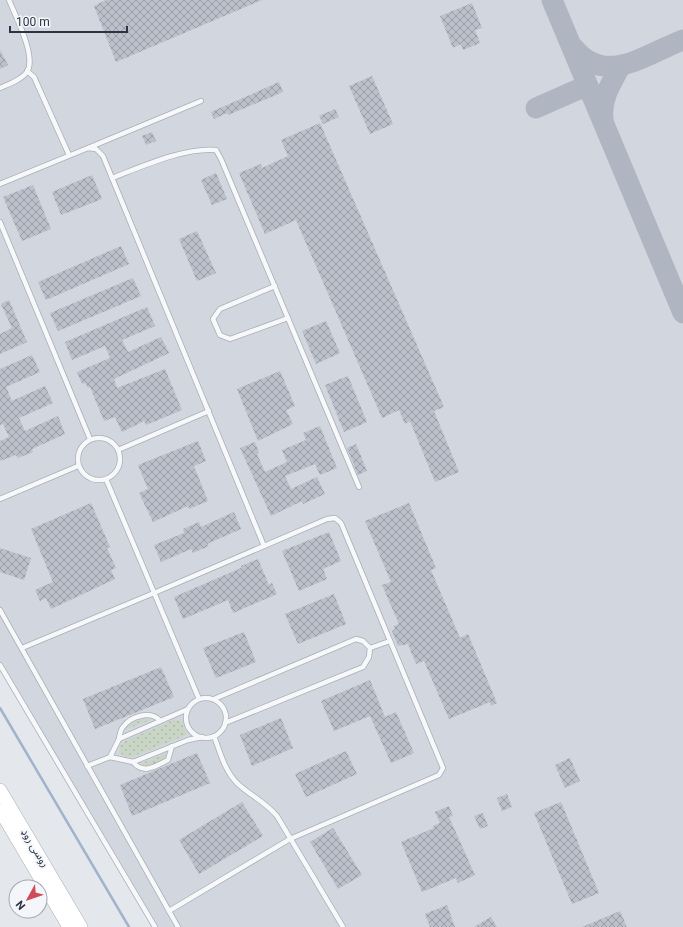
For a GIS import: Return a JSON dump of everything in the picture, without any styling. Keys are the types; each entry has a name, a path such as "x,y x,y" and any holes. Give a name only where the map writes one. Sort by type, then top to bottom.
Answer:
{"main road":[{"name":"روسی روډ","path":"0,790 81,927"},
{"path":"0,810 69,927"}],"lane":[{"path":"0,88 16,81 27,71 28,52 22,32 9,0"},
{"path":"27,71 34,77 69,155"},
{"path":"0,184 202,101"},
{"path":"88,148 96,150 103,156 264,546"},
{"path":"112,178 157,161 205,149 216,150 275,286 359,488"},
{"path":"0,222 90,439"},
{"path":"275,286 220,309 213,319 220,335 230,339 288,318"},
{"path":"118,450 209,411"},
{"path":"103,438 109,440 118,450 120,464 112,476 106,479 93,480 87,477 78,466 77,460 80,448 90,439 103,438"},
{"path":"0,498 78,466"},
{"path":"106,479 199,699"},
{"path":"22,648 327,519 335,518 341,523 443,768 439,775 290,839 169,911"},
{"path":"0,610 86,766 178,927"},
{"path":"119,739 188,709 199,699 214,699 356,639 363,641 370,648"},
{"path":"370,648 390,641"},
{"path":"86,766 110,757 133,762 188,740 214,736 219,733 226,723 363,667 369,657 370,648"},
{"path":"0,665 155,927"},
{"path":"214,699 223,706 226,723"},
{"path":"188,709 188,726 196,735 202,737"},
{"path":"110,757 119,739 122,727 130,720 148,714 157,716 160,721"},
{"path":"214,736 226,768 237,783 265,803 277,816 343,927"},
{"path":"133,762 137,767 150,769 168,760 172,746"}],"shaded area":[{"path":"0,0 683,0 683,927 152,927 0,669"}],"green space":[{"path":"147,718 151,720 124,730 134,722"},
{"path":"175,719 182,722 187,735 132,757 125,757 119,752 120,746 125,741"},
{"path":"167,753 165,759 148,766 141,767 139,764"}],"building":[{"path":"106,0 262,0 116,62 94,6"},
{"path":"472,3 482,28 475,30 480,43 463,50 461,44 453,48 440,16"},
{"path":"0,50 8,65 0,69"},
{"path":"372,76 393,124 370,134 349,86"},
{"path":"279,82 283,92 228,115 227,113 214,119 211,112"},
{"path":"335,109 339,117 323,124 319,116"},
{"path":"320,123 444,407 434,411 459,472 435,482 410,421 405,424 399,410 382,418 296,220 265,234 239,173 261,164 262,168 288,156 281,140"},
{"path":"152,132 156,141 146,145 142,136"},
{"path":"216,173 227,199 212,205 201,180"},
{"path":"92,175 102,199 61,215 52,192"},
{"path":"33,185 51,229 22,241 3,197"},
{"path":"197,231 216,273 197,281 179,239"},
{"path":"121,246 129,264 46,300 38,282"},
{"path":"133,278 141,296 58,331 50,313"},
{"path":"9,300 27,342 0,354 0,334 12,328 1,304"},
{"path":"147,307 155,326 122,340 128,352 161,337 169,353 114,379 117,388 165,369 182,410 146,425 144,421 122,432 115,417 104,421 90,387 88,388 85,383 82,384 77,372 110,358 105,346 72,360 65,342"},
{"path":"326,321 340,353 316,364 302,331"},
{"path":"32,355 40,372 6,387 12,401 45,386 53,403 19,418 25,431 58,416 65,434 32,449 33,452 18,458 16,455 0,461 0,441 9,437 3,424 0,425 0,369"},
{"path":"280,371 295,406 286,410 293,424 258,441 237,389"},
{"path":"348,376 367,422 344,432 325,385"},
{"path":"320,426 337,468 320,475 315,464 285,476 291,489 317,477 325,494 303,504 302,501 271,516 240,448 255,442 259,453 257,454 265,472 287,462 282,450 306,440 303,433"},
{"path":"198,441 206,461 194,466 208,501 189,509 188,506 153,522 139,493 148,489 138,465"},
{"path":"356,444 367,471 358,475 347,448"},
{"path":"91,503 110,547 107,548 116,568 111,570 115,579 51,609 46,598 40,601 35,590 53,582 31,529"},
{"path":"409,503 436,568 431,570 460,638 468,634 497,703 491,706 490,702 449,719 424,661 416,664 408,644 398,646 392,631 395,629 394,626 399,624 382,585 391,582 365,521"},
{"path":"234,512 241,529 207,544 209,546 193,553 191,549 161,562 154,545 184,533 183,529 199,522 201,527"},
{"path":"329,532 341,561 323,569 327,579 299,591 282,551"},
{"path":"0,548 31,558 24,580 0,572"},
{"path":"258,559 269,585 272,583 277,594 233,613 228,600 183,619 174,597"},
{"path":"334,594 346,624 298,644 285,614"},
{"path":"244,632 256,662 216,678 203,648"},
{"path":"161,667 174,697 95,729 83,699"},
{"path":"370,680 385,717 396,712 414,753 391,763 370,716 334,731 321,701"},
{"path":"281,718 293,748 252,766 240,735"},
{"path":"346,751 357,774 306,797 295,774"},
{"path":"197,753 210,783 132,816 120,785"},
{"path":"570,758 580,781 565,788 555,765"},
{"path":"507,794 512,807 502,811 497,798"},
{"path":"242,802 263,836 199,874 179,840"},
{"path":"561,802 599,893 572,904 534,813"},
{"path":"449,806 453,816 449,817 475,875 458,883 456,878 422,892 401,842 434,828 433,826 440,823 435,812"},
{"path":"483,813 488,826 480,829 474,816"},
{"path":"333,828 362,875 338,889 310,842"},
{"path":"447,905 455,927 430,927 425,914"},
{"path":"620,911 627,927 582,927"},
{"path":"491,917 497,927 474,927"}],"waterway":[{"path":"0,708 129,927"}],"taxiway":[{"path":"552,0 683,313"},
{"path":"574,48 586,59 599,65 612,66 626,64 640,59 683,40"},
{"path":"603,120 603,105 610,86 620,67"},
{"path":"536,108 579,89 585,89 591,93"}]}
